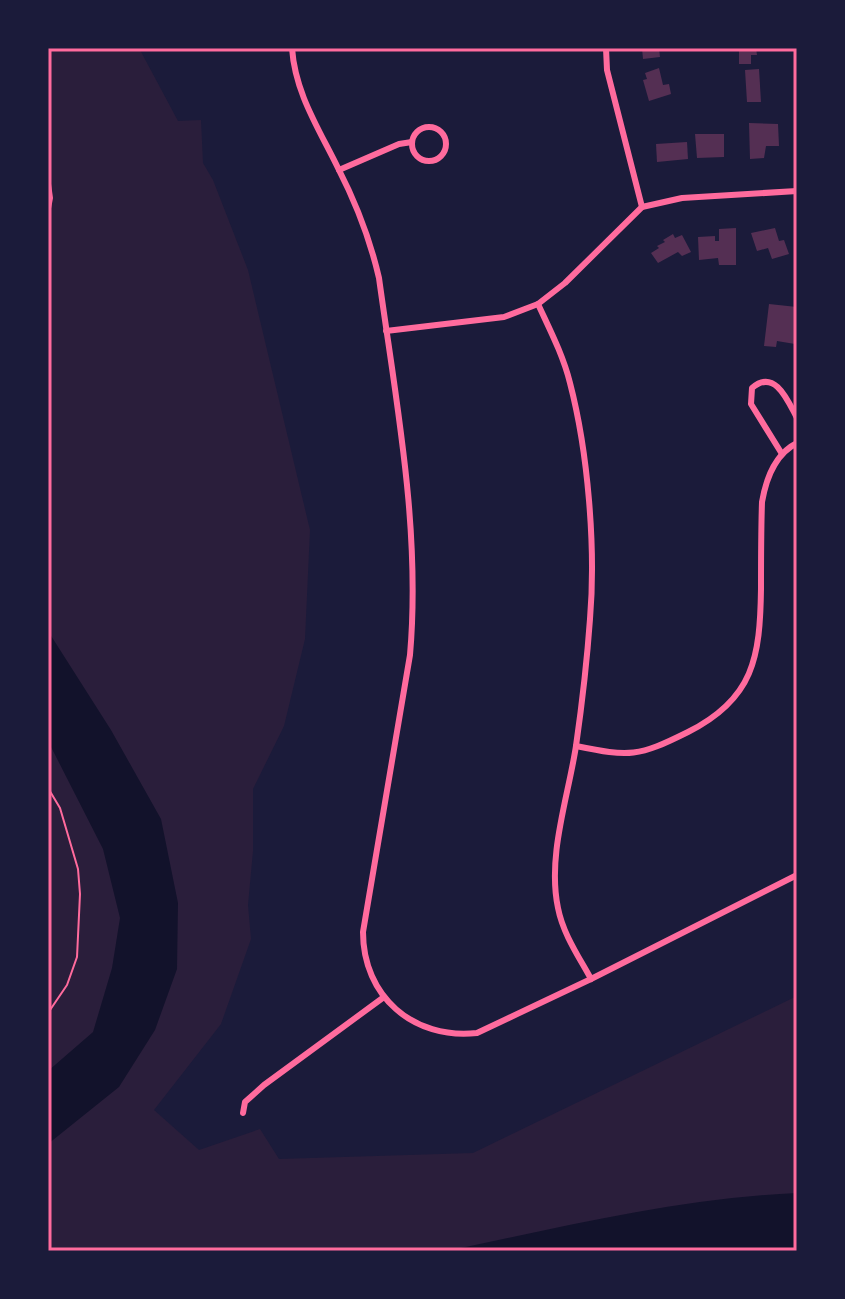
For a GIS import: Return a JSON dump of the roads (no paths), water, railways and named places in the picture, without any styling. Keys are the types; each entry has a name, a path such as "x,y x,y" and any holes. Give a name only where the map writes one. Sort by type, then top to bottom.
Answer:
{"street":[{"path":"292,48 301,94 356,206 373,253 410,521 413,616 410,655 363,932 363,955 384,997 408,1021 459,1035 477,1033 797,875"},
{"path":"606,48 607,70 642,207"},
{"path":"432,127 445,137 446,148 439,158 428,161 414,153 412,142 416,132 432,127"},
{"path":"339,170 399,144 412,142"},
{"path":"386,331 504,317 538,304 565,283 642,207 682,198 797,191"},
{"path":"538,304 570,382 579,425 586,491 591,615 576,746 555,865 557,905 562,928 591,979"},
{"path":"782,454 751,404 752,388 764,381 773,382 781,389 797,418"},
{"path":"576,746 618,754 639,753 658,747 710,721 742,689 753,667 760,636 762,502 765,485 782,454 797,443"},
{"path":"243,1113 245,1102 264,1085 384,997"}]}
